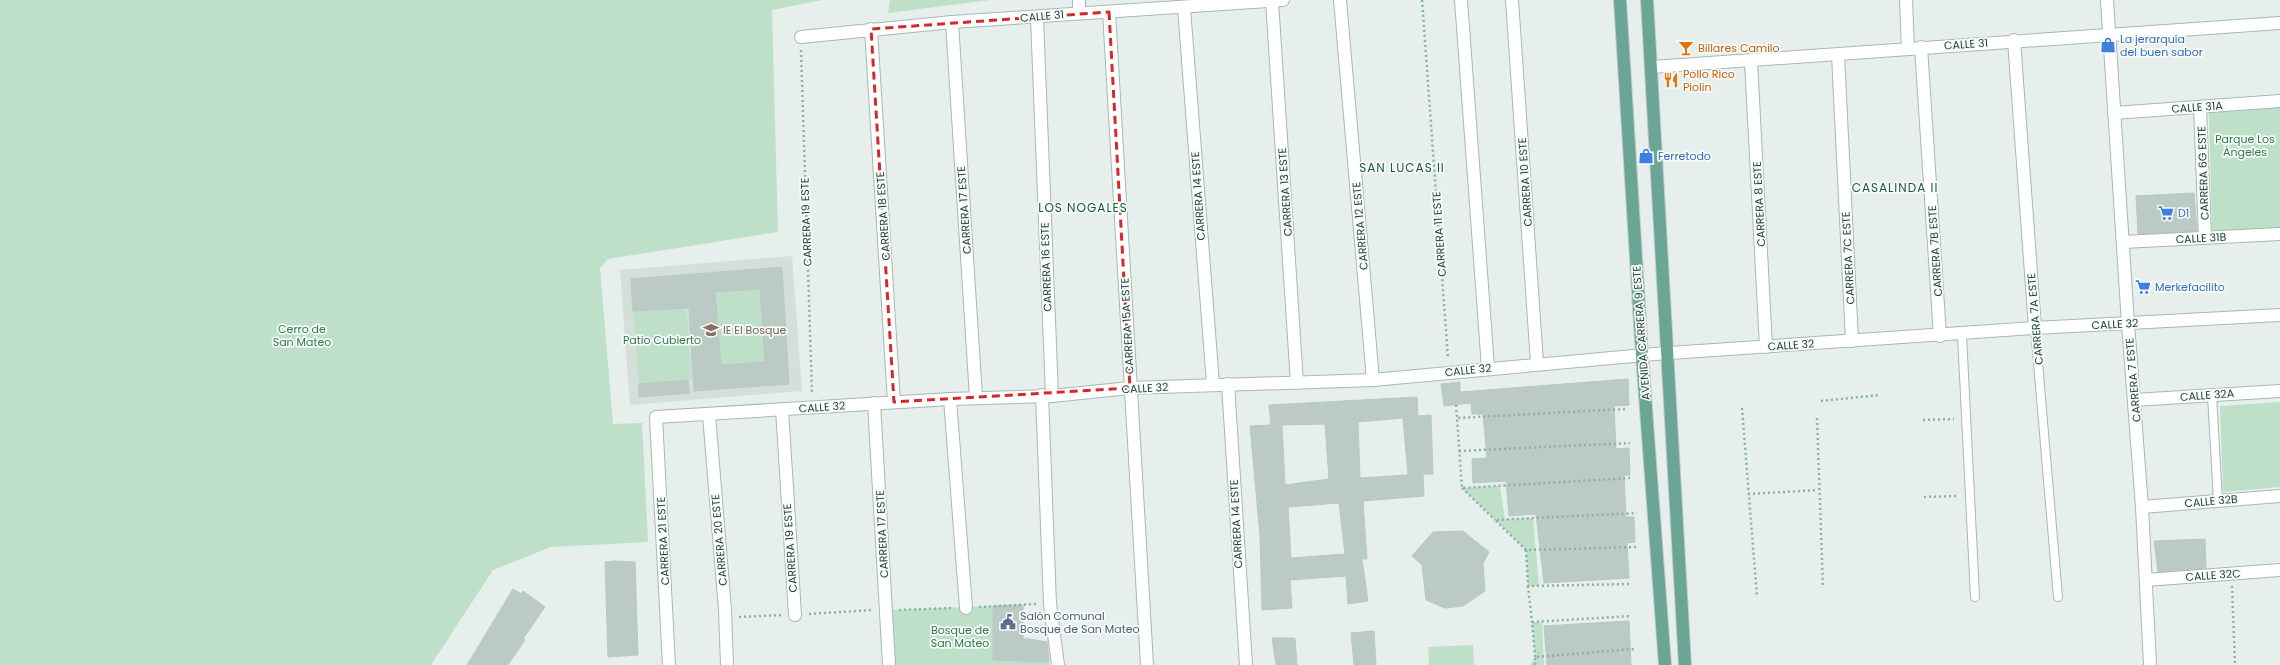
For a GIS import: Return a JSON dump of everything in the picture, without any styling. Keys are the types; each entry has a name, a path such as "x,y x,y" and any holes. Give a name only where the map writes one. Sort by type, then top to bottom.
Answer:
{"main road":[{"name":"AVENIDA CARRERA 9 ESTE","path":"1620,0 1642,355 1665,665"},
{"path":"1647,0 1685,665"}],"street":[{"path":"1079,0 1079,13"},
{"name":"CALLE 31","path":"801,37 952,22 1037,18 1079,13 1109,12 1162,4 1184,8 1240,1 1278,0"},
{"name":"CARRERA 13 ESTE","path":"1278,0 1297,383"},
{"name":"CARRERA 12 ESTE","path":"1340,0 1373,380"},
{"path":"1461,0 1488,368"},
{"name":"CARRERA 10 ESTE","path":"1512,0 1537,363"},
{"path":"1906,0 1908,49"},
{"name":"CARRERA 7 ESTE","path":"2107,0 2128,324 2142,507 2150,665"},
{"name":"CARRERA 14 ESTE","path":"1184,8 1213,384"},
{"name":"CARRERA 15A ESTE","path":"1109,12 1147,665"},
{"name":"CARRERA 16 ESTE","path":"1037,18 1047,396 1050,604 1058,665"},
{"name":"CARRERA 17 ESTE","path":"952,22 976,398"},
{"name":"CALLE 31","path":"1652,67 1838,55 2014,40 2280,23"},
{"name":"CARRERA 18 ESTE","path":"872,29 894,402"},
{"name":"CARRERA 7A ESTE","path":"2014,40 2035,328"},
{"name":"CARRERA 7B ESTE","path":"1921,47 1940,336"},
{"name":"CARRERA 7C ESTE","path":"1838,55 1852,341"},
{"name":"CARRERA 8 ESTE","path":"1751,61 1766,347"},
{"name":"CALLE 31A","path":"2114,113 2280,101"},
{"name":"CARRERA 6G ESTE","path":"2200,107 2205,238"},
{"name":"CALLE 31B","path":"2123,242 2280,234"},
{"name":"CALLE 32","path":"656,417 709,415 874,403 1047,396 1130,388 1213,384 1373,380 1537,363 1667,353 1940,336 2035,328 2128,324 2280,314"},
{"name":"CARRERA 14 ESTE","path":"1228,384 1246,665"},
{"name":"CALLE 32A","path":"2134,400 2280,391"},
{"path":"950,399 966,608"},
{"name":"CARRERA 17 ESTE","path":"874,403 889,665"},
{"name":"CARRERA 19 ESTE","path":"782,409 795,615"},
{"name":"CARRERA 20 ESTE","path":"709,415 725,610 727,665"},
{"name":"CARRERA 21 ESTE","path":"656,417 669,665"},
{"name":"CALLE 32B","path":"2142,507 2280,496"},
{"name":"CALLE 32C","path":"2146,580 2280,570"}],"lane":[{"name":"CARRERA 7A ESTE","path":"2035,328 2058,597"},
{"path":"1962,334 1975,597"},
{"path":"2212,395 2218,500"}],"path":[{"name":"CARRERA 11 ESTE","path":"1422,0 1449,373"},
{"name":"CARRERA 19 ESTE","path":"801,37 813,407"},
{"path":"1821,401 1880,395"},
{"path":"1456,405 1462,488 1526,550 1528,586 1536,657 1535,665"},
{"path":"1742,408 1757,597"},
{"path":"1457,418 1625,409"},
{"path":"1817,418 1818,490 1823,588"},
{"path":"1923,420 1966,418"},
{"path":"1459,452 1630,443"},
{"path":"1462,488 1630,478"},
{"path":"1748,494 1818,490"},
{"path":"1924,497 1970,496"},
{"path":"1495,520 1637,513"},
{"path":"1526,550 1636,547"},
{"path":"2231,574 2235,665"},
{"path":"1528,586 1630,584"},
{"path":"1532,622 1631,616"},
{"path":"1536,657 1634,649"}],"highlighted area":[{"path":"1109,12 1130,388 894,402 871,29"}],"shaded area":[{"name":"IE El Bosque","path":"792,256 802,391 630,405 620,270"}],"green space":[{"name":"Cerro de San Mateo","path":"0,0 822,0 772,10 778,232 608,259 600,268 613,424 642,423 648,542 551,547 493,570 431,665 0,665"},
{"path":"890,0 990,0 888,13"},
{"name":"Parque Los Ángeles","path":"2280,106 2280,228 2212,231 2209,112"},
{"path":"760,289 765,362 721,365 715,292"},
{"name":"Patio Cubierto","path":"686,306 692,379 639,384 633,311"},
{"path":"2280,402 2280,487 2223,492 2220,406"},
{"path":"1500,486 1505,519 1533,518 1539,586 1528,586 1526,550 1462,488"},
{"name":"Bosque de San Mateo","path":"993,606 993,660 1049,662 1049,665 891,665 890,610"},
{"path":"1532,622 1542,622 1544,665 1530,665 1535,657"},
{"path":"1473,645 1474,665 1429,665 1428,647"}],"building":[{"name":"D1","path":"2194,193 2197,231 2138,234 2136,196"},
{"path":"782,267 789,384 694,391 689,308 633,311 631,279","holes":["760,289 765,362 721,365 715,292"]},
{"path":"1628,379 1629,405 1614,406 1616,449 1629,448 1630,475 1624,475 1626,517 1634,517 1635,542 1627,543 1629,578 1544,583 1536,514 1509,516 1506,481 1473,483 1472,459 1487,458 1483,414 1472,414 1471,403 1444,406 1441,384 1460,382 1460,392"},
{"path":"688,380 689,393 639,397 639,384"},
{"path":"1417,397 1418,416 1431,415 1433,474 1423,474 1424,496 1363,501 1367,559 1362,559 1368,601 1348,604 1346,576 1290,580 1292,608 1262,610 1260,536 1250,426 1271,425 1269,405","holes":["1403,418 1408,475 1360,478 1358,422","1325,424 1329,479 1285,485 1282,425","1339,503 1345,554 1291,558 1288,507"]},
{"path":"1463,531 1489,552 1483,563 1485,591 1463,606 1445,608 1426,600 1422,565 1412,556 1433,532"},
{"path":"2205,539 2206,568 2158,572 2154,541"},
{"path":"605,562 635,562 638,655 608,657"},
{"path":"513,589 521,594 523,591 545,607 523,639 525,640 508,665 467,665"},
{"name":"Salón Comunal Bosque de San Mateo","path":"1023,605 1023,638 1047,642 1049,662 993,660 993,606"},
{"path":"1629,621 1631,665 1547,665 1544,626"},
{"path":"1374,631 1376,665 1354,665 1351,633"},
{"path":"1272,638 1295,638 1297,665 1276,665"}],"place":[{"name":"La jerarquía del buen sabor","path":"2108,45"},
{"name":"Billares Camilo","path":"1686,48"},
{"name":"Pollo Rico Piolin","path":"1671,80"},
{"name":"Ferretodo","path":"1646,156"},
{"name":"D1","path":"2166,213"},
{"name":"Merkefacilito","path":"2143,287"},
{"name":"IE El Bosque","path":"711,330"},
{"name":"Salón Comunal Bosque de San Mateo","path":"1008,622"}],"district":[{"name":"SAN LUCAS II","path":"1402,168"},
{"name":"CASALINDA II","path":"1895,188"},
{"name":"LOS NOGALES","path":"1083,208"}]}
